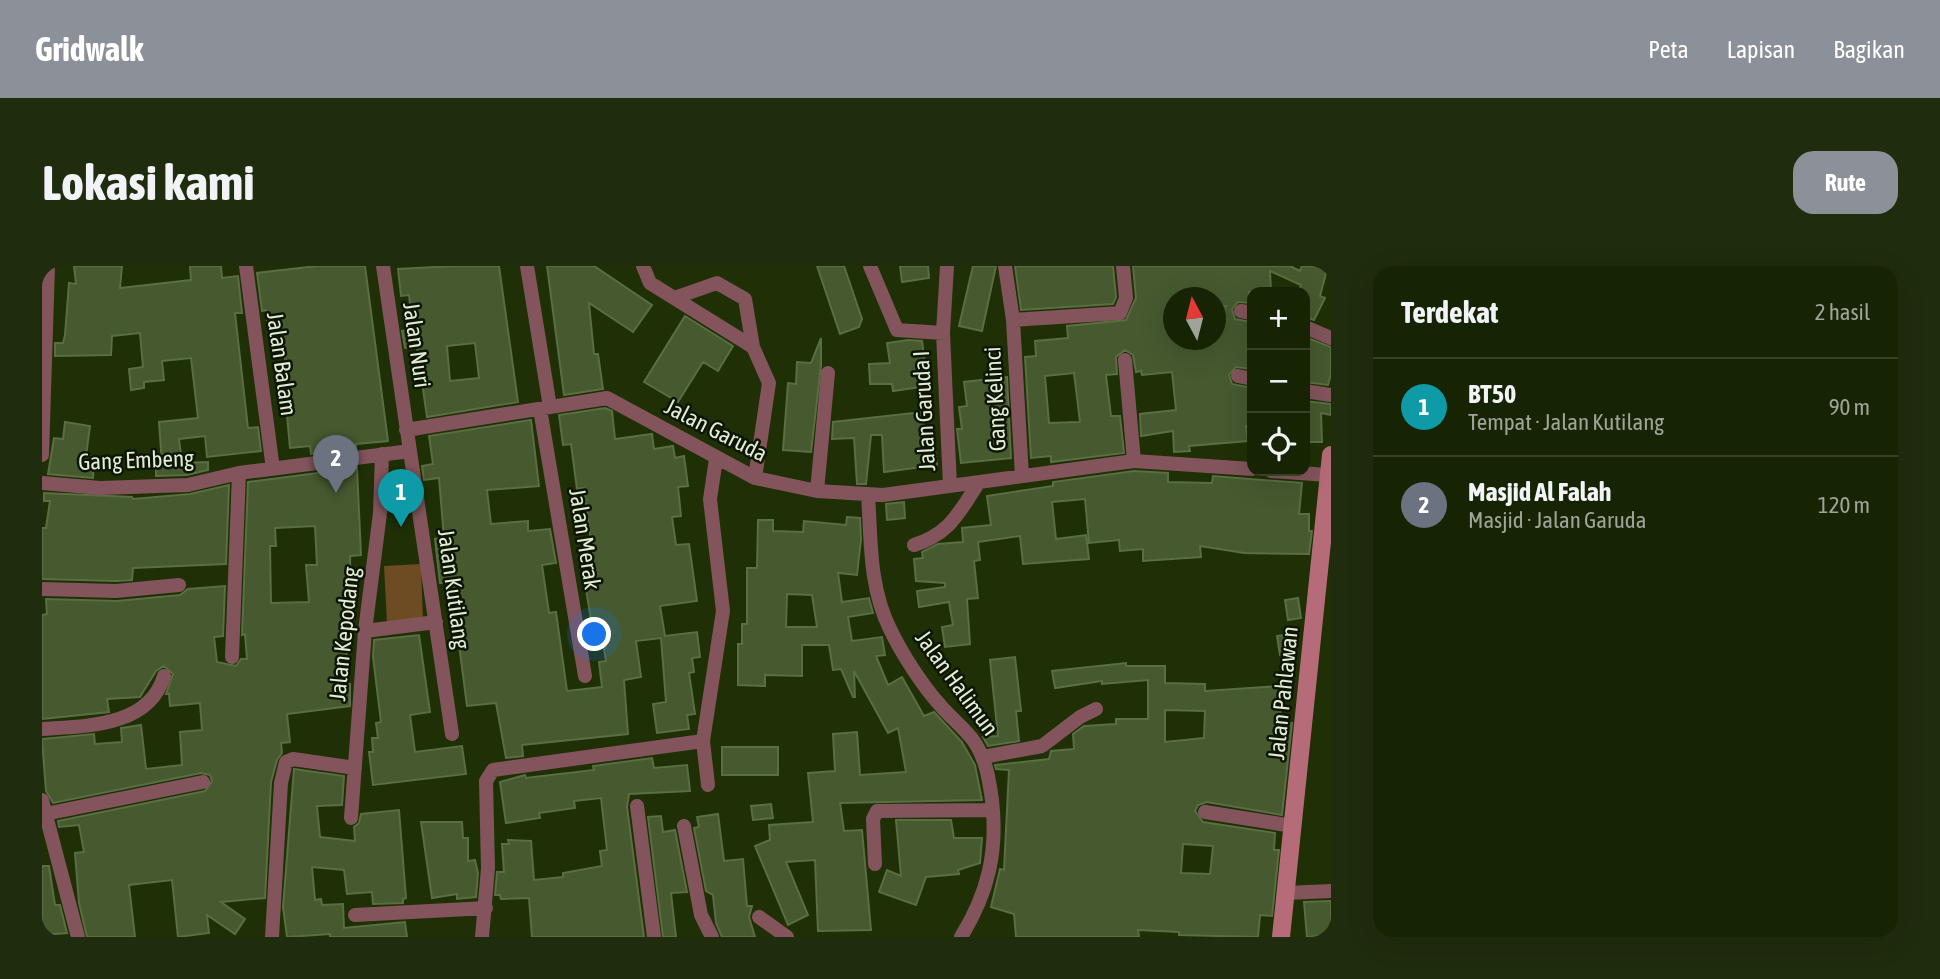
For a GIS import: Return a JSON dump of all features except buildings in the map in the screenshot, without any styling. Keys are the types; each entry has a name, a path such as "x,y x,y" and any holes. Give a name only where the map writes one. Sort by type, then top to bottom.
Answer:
{"main road":[{"name":"Jalan Pahlawan","path":"1281,937 1331,455"}],"street":[{"path":"42,455 48,266"},
{"name":"Jalan Balam","path":"246,266 273,468"},
{"name":"Jalan Nuri","path":"383,266 406,430"},
{"name":"Jalan Merak","path":"527,266 584,676"},
{"path":"643,266 650,283 753,347"},
{"name":"Jalan Garuda I","path":"870,266 897,330 943,333"},
{"name":"Jalan Garuda I","path":"947,266 943,333 950,486"},
{"name":"Gang Kelinci","path":"1005,266 1013,320 1022,475"},
{"path":"1013,320 1120,313 1126,298 1123,266"},
{"path":"674,298 717,283 745,299 753,347 769,383 755,478"},
{"path":"1310,329 1331,338"},
{"path":"1125,360 1134,461"},
{"path":"817,491 828,373"},
{"path":"1310,392 1331,395"},
{"name":"Jalan Garuda","path":"406,430 607,398 755,478 817,491 883,495 1134,461 1247,470"},
{"path":"273,468 410,451 406,430"},
{"name":"Jalan Kutilang","path":"410,451 452,734"},
{"name":"Jalan Kepodang","path":"351,818 365,631 380,513 382,454"},
{"path":"708,785 704,741 723,611 710,499 716,459"},
{"name":"Gang Embeng","path":"42,483 100,488 188,485 273,468"},
{"path":"232,657 239,473"},
{"path":"1310,474 1328,475"},
{"path":"914,545 934,539 946,530 979,482"},
{"name":"Jalan Halimun","path":"867,494 871,562 877,595 890,630 937,703 972,740 983,757 993,810 994,853 979,908 961,937"},
{"path":"42,589 116,591 179,585"},
{"path":"365,631 436,622"},
{"path":"42,729 125,718 152,701 160,691 164,676"},
{"path":"983,757 1042,746 1080,717 1096,709"},
{"path":"482,937 486,908 485,781 493,770 704,741"},
{"path":"272,937 281,783 286,762 293,759 355,768"},
{"path":"78,937 44,807 203,782"},
{"path":"636,806 654,937"},
{"path":"876,864 875,812 993,810"},
{"path":"1205,812 1293,826"},
{"path":"684,826 701,915 712,937"},
{"path":"1286,893 1331,891"},
{"path":"355,915 486,908"},
{"path":"759,918 787,937"}],"shaded area":[{"path":"421,564 423,621 387,623 384,566"}],"place":[{"name":"Masjid Al Falah","path":"336,493"},
{"name":"BT50","path":"401,527"}]}
